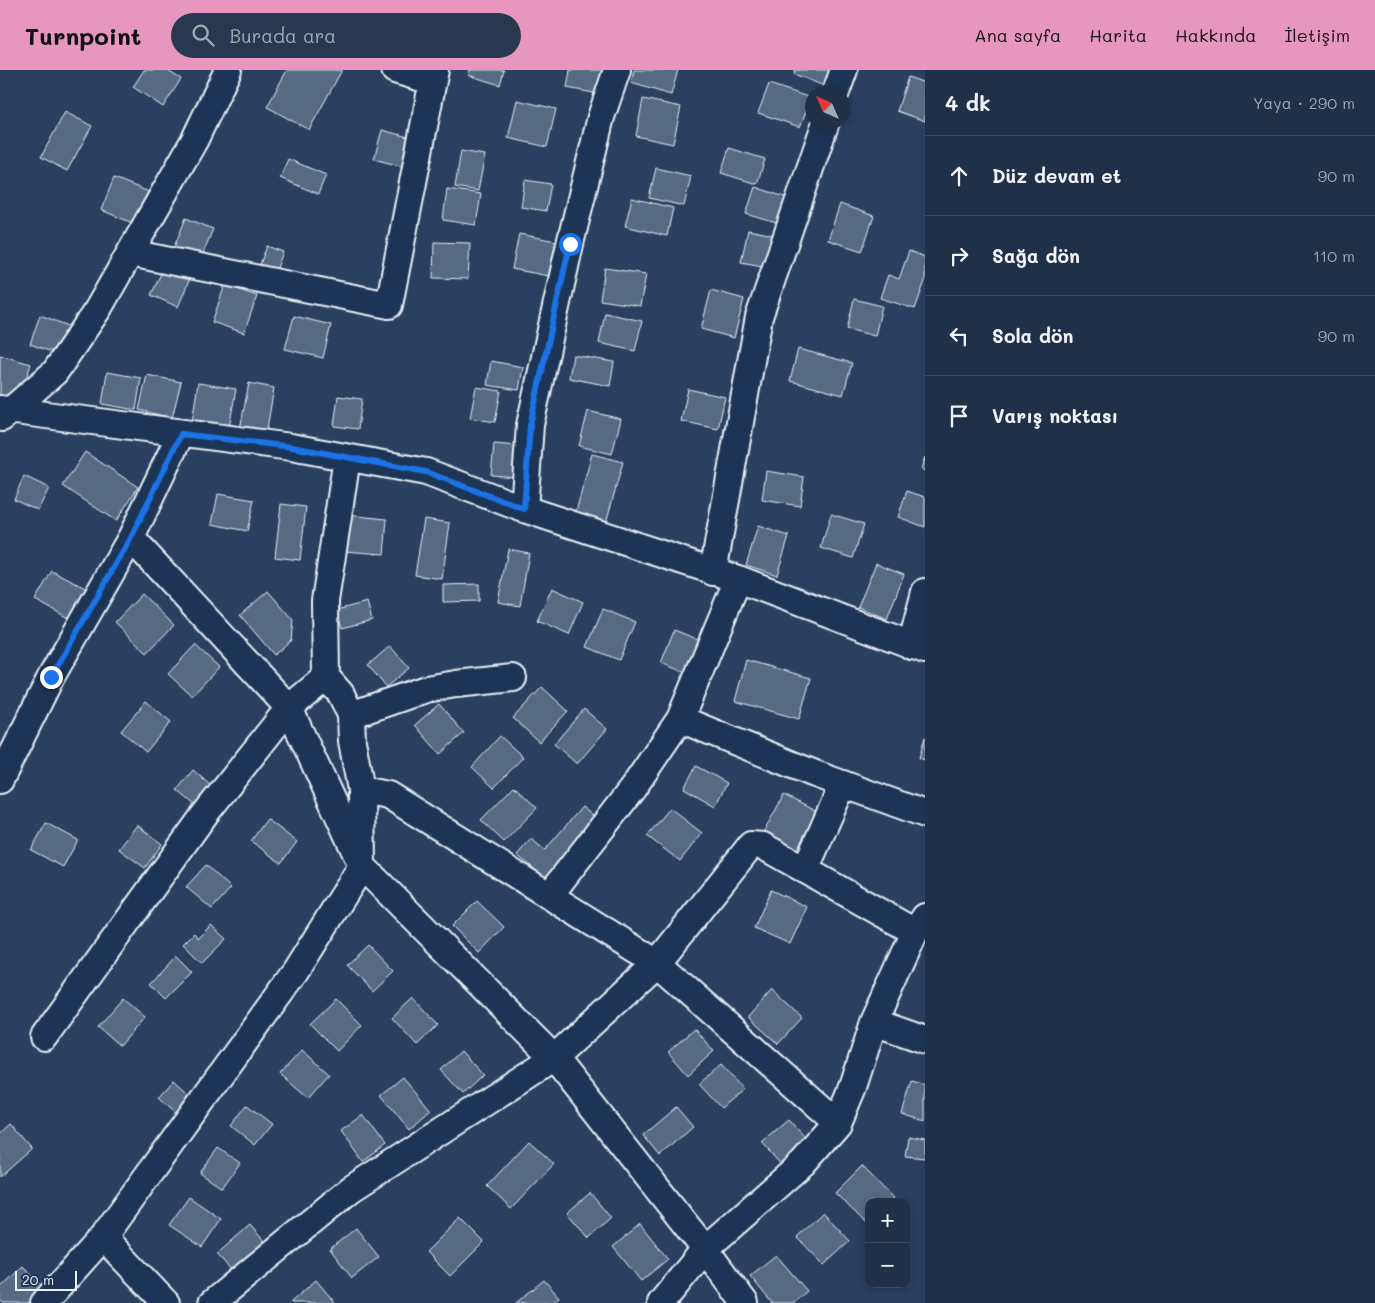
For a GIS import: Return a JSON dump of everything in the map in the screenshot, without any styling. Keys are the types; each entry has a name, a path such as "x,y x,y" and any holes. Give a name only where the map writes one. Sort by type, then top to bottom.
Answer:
{"street":[{"path":"3,413 55,372 98,309 195,139 228,70"},
{"path":"130,253 389,305 434,76 395,70"},
{"path":"524,509 530,425 570,244 601,117 617,70"},
{"path":"839,85 844,70"},
{"path":"548,896 633,788 680,719 725,575 759,317 823,130"},
{"path":"3,413 292,447 426,472 524,509 725,575 918,648 925,592"},
{"path":"0,780 51,677 131,538 181,434"},
{"path":"44,1303 103,1237 296,971 362,866 361,790 352,740 351,715 341,694 326,677 325,601 347,458"},
{"path":"131,538 289,708 362,866 554,1058 705,1249 745,1303"},
{"path":"44,1037 206,814 289,708 326,677"},
{"path":"351,715 426,689 513,678"},
{"path":"680,719 843,784 925,814"},
{"path":"805,870 843,784"},
{"path":"361,790 388,795 656,963 838,1123"},
{"path":"212,1303 351,1189 554,1058 656,963 752,845 763,846 805,870 920,924 874,1022 853,1087 838,1123 803,1163 705,1249 661,1303"},
{"path":"874,1022 925,1040"},
{"path":"103,1237 166,1303"}],"building":[{"path":"144,70 166,70 181,79 163,107 133,87"},
{"path":"287,70 342,70 309,130 267,107"},
{"path":"470,70 504,70 500,85 468,75"},
{"path":"570,70 603,70 599,94 567,88"},
{"path":"634,70 678,70 671,95 631,83"},
{"path":"795,70 834,70 828,85 822,85 794,74"},
{"path":"908,77 925,83 925,121 897,111"},
{"path":"769,84 805,96 805,114 800,127 758,113"},
{"path":"643,99 681,107 673,144 636,136"},
{"path":"517,100 556,109 547,147 508,138"},
{"path":"65,112 92,126 67,171 41,157"},
{"path":"382,130 412,138 404,167 374,159"},
{"path":"729,148 765,159 757,184 721,173"},
{"path":"461,151 485,155 478,191 455,187"},
{"path":"288,159 326,175 318,194 280,178"},
{"path":"656,168 691,176 684,206 649,198"},
{"path":"114,178 154,194 140,226 101,210"},
{"path":"525,180 551,184 546,211 521,207"},
{"path":"755,187 788,198 780,224 746,214"},
{"path":"447,189 481,194 476,225 443,220"},
{"path":"632,198 673,208 667,236 625,226"},
{"path":"840,204 874,216 862,251 828,240"},
{"path":"186,218 213,229 199,263 172,252"},
{"path":"748,230 774,235 768,267 741,262"},
{"path":"519,234 556,241 549,276 512,269"},
{"path":"434,242 470,243 468,279 433,278"},
{"path":"267,246 283,252 272,281 256,275"},
{"path":"909,251 925,257 925,281 915,309 880,298 888,275 899,279"},
{"path":"165,265 191,276 178,307 151,295"},
{"path":"605,268 646,274 640,306 600,300"},
{"path":"225,285 257,296 244,333 212,322"},
{"path":"711,290 744,299 734,338 701,329"},
{"path":"854,299 882,306 875,336 847,329"},
{"path":"605,313 642,321 635,351 599,343"},
{"path":"40,315 71,327 60,355 30,344"},
{"path":"294,316 331,325 323,358 285,349"},
{"path":"798,349 852,363 843,395 790,381"},
{"path":"0,355 31,364 23,389 0,401"},
{"path":"573,355 614,362 610,386 569,378"},
{"path":"491,361 523,367 519,390 487,385"},
{"path":"107,372 141,378 136,410 102,404"},
{"path":"147,375 181,382 172,418 139,410"},
{"path":"198,383 236,389 229,428 192,422"},
{"path":"249,383 274,388 266,434 240,429"},
{"path":"476,387 501,391 495,422 470,418"},
{"path":"688,389 725,397 718,429 681,421"},
{"path":"338,396 362,399 358,429 334,426"},
{"path":"588,411 621,419 612,454 579,446"},
{"path":"494,444 518,446 515,477 491,475"},
{"path":"85,452 138,487 116,521 63,486"},
{"path":"592,454 623,462 604,530 573,522"},
{"path":"925,457 925,471 921,469"},
{"path":"766,471 804,477 800,506 762,500"},
{"path":"24,476 49,488 38,510 14,499"},
{"path":"907,491 925,497 925,527 898,517"},
{"path":"218,494 254,500 247,531 212,524"},
{"path":"281,504 306,507 300,560 275,557"},
{"path":"831,514 864,524 853,558 821,548"},
{"path":"347,515 387,519 384,554 344,551"},
{"path":"424,519 450,523 442,579 415,575"},
{"path":"758,526 789,536 777,575 746,565"},
{"path":"508,549 529,553 520,606 498,602"},
{"path":"876,563 904,574 887,619 858,607"},
{"path":"52,571 87,589 70,619 35,600"},
{"path":"479,584 479,601 443,602 443,585"},
{"path":"552,588 583,602 569,635 537,621"},
{"path":"268,591 293,620 291,640 274,655 240,615"},
{"path":"142,594 174,625 147,653 115,622"},
{"path":"367,602 372,620 342,628 337,610"},
{"path":"603,609 635,622 619,660 587,647"},
{"path":"674,630 702,641 689,674 661,663"},
{"path":"195,645 219,667 192,696 168,674"},
{"path":"390,646 409,668 386,687 368,665"},
{"path":"746,660 811,678 799,719 735,701"},
{"path":"542,687 568,711 539,742 513,718"},
{"path":"146,701 171,722 146,752 121,731"},
{"path":"439,704 464,733 440,754 415,725"},
{"path":"584,709 607,729 577,764 554,744"},
{"path":"500,736 523,757 494,788 472,767"},
{"path":"925,737 925,760 919,758"},
{"path":"696,766 727,783 715,806 684,788"},
{"path":"193,770 212,787 196,806 177,790"},
{"path":"514,786 537,808 504,842 481,820"},
{"path":"784,795 817,812 797,849 764,831"},
{"path":"582,807 603,824 553,884 517,855 531,839 545,850"},
{"path":"670,808 702,833 680,861 647,836"},
{"path":"267,819 297,842 281,863 251,841"},
{"path":"46,823 78,840 63,867 31,850"},
{"path":"137,825 162,844 145,868 119,849"},
{"path":"206,865 231,888 212,909 186,887"},
{"path":"771,890 807,907 790,944 754,928"},
{"path":"477,901 504,927 479,953 452,926"},
{"path":"211,925 226,939 202,963 183,944 194,933 198,938"},
{"path":"368,945 393,971 372,991 347,965"},
{"path":"176,956 192,972 166,998 151,983"},
{"path":"772,990 802,1018 778,1044 748,1017"},
{"path":"123,998 145,1017 120,1046 98,1027"},
{"path":"413,998 438,1025 417,1045 392,1018"},
{"path":"336,999 362,1025 337,1051 310,1024"},
{"path":"694,1029 714,1051 688,1075 668,1052"},
{"path":"302,1050 329,1074 308,1098 280,1074"},
{"path":"461,1051 483,1075 463,1094 441,1070"},
{"path":"721,1065 743,1089 721,1108 699,1084"},
{"path":"403,1077 431,1110 409,1129 381,1095"},
{"path":"174,1080 198,1102 183,1119 159,1097"},
{"path":"912,1081 925,1085 925,1121 902,1114"},
{"path":"247,1105 272,1124 255,1145 231,1126"},
{"path":"676,1107 693,1127 660,1156 643,1135"},
{"path":"363,1115 385,1145 363,1162 341,1131"},
{"path":"789,1120 809,1143 782,1166 762,1143"},
{"path":"11,1124 32,1149 0,1177 0,1134"},
{"path":"908,1137 925,1140 925,1158 905,1156"},
{"path":"529,1141 554,1164 511,1209 487,1186"},
{"path":"218,1148 240,1163 222,1188 200,1173"},
{"path":"862,1166 893,1198 865,1198 865,1222 835,1193"},
{"path":"590,1193 611,1218 589,1238 567,1213"},
{"path":"189,1197 221,1219 202,1247 169,1225"},
{"path":"823,1212 850,1241 824,1265 797,1237"},
{"path":"460,1218 484,1242 450,1276 426,1252"},
{"path":"640,1224 668,1259 641,1281 613,1247"},
{"path":"250,1225 272,1250 239,1279 217,1254"},
{"path":"356,1228 379,1257 352,1278 330,1249"},
{"path":"776,1255 807,1291 793,1303 772,1303 750,1276"},
{"path":"23,1266 44,1288 28,1303 3,1303 0,1300 0,1288"},
{"path":"316,1280 335,1303 291,1303 291,1302"},
{"path":"544,1280 559,1297 552,1303 516,1303"}],"route":[{"path":"51,677 131,538 181,434 292,447 426,472 524,509 530,425 570,244"}]}
